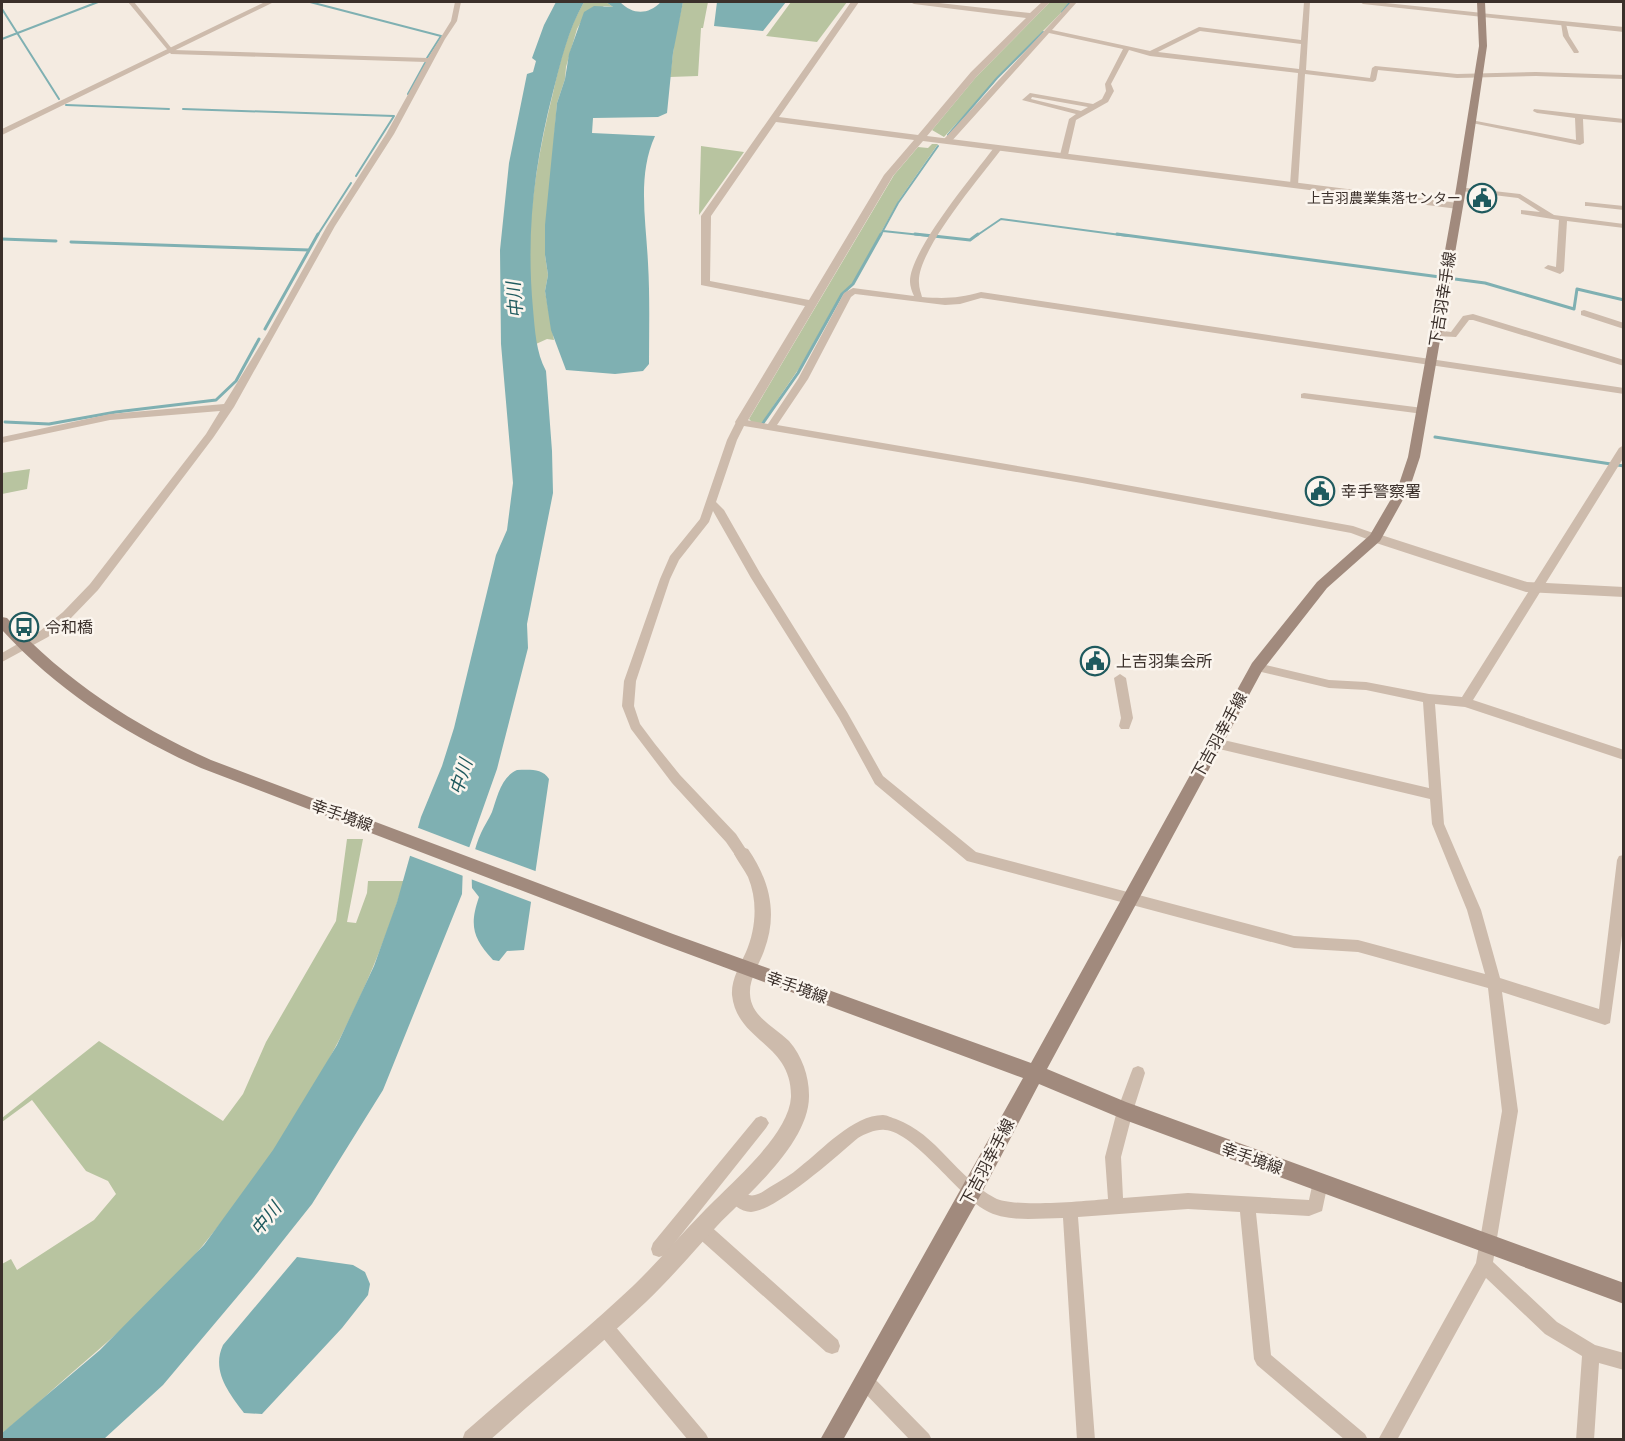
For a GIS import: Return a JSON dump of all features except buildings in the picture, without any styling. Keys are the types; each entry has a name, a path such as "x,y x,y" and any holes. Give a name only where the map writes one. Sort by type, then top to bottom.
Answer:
{"main road":[{"name":"下吉羽幸手線","path":"831,1440 972,1191 1034,1073 1257,666 1322,585 1375,538 1404,487 1414,458 1423,411 1461,189 1483,46 1482,8"},
{"name":"幸手境線","path":"2,622 57,676 86,698 173,749 253,783 748,969 1034,1073 1125,1111 1623,1294"}],"street":[{"path":"131,2 168,51"},
{"path":"2,132 270,2"},
{"path":"2,658 25,646 67,615 94,587 210,436 229,407 331,226 390,134 454,21 458,2"},
{"path":"812,304 705,283 706,216 855,2"},
{"path":"914,2 1032,16"},
{"path":"473,1440 638,1294 734,1194 786,1134 798,1111 799,1079 788,1052 749,1019 742,1008 741,985 762,929 764,910 762,892 755,871 731,838 676,779 635,726 628,706 630,681 674,559 700,528 712,504 732,440 741,422 889,175 974,74 1046,2"},
{"path":"947,141 1022,56 1050,31 1074,2"},
{"path":"1294,185 1307,2"},
{"path":"1363,2 1482,8 1563,24 1623,30"},
{"path":"1563,24 1566,36 1576,52"},
{"path":"1150,54 1199,29 1304,42"},
{"path":"1050,31 1150,54 1373,80 1375,68 1457,76 1546,74 1623,77"},
{"path":"1064,155 1073,119 1105,100 1110,91 1108,84 1127,48"},
{"path":"168,51 430,60"},
{"path":"1081,113 1026,100 1030,95 1093,106"},
{"path":"1538,111 1623,122"},
{"path":"1471,122 1580,143 1580,116"},
{"path":"774,119 1458,206"},
{"path":"920,300 914,282 918,266 928,248 999,147"},
{"path":"1461,189 1520,196 1552,217"},
{"path":"1588,204 1623,208"},
{"path":"1524,212 1623,226"},
{"path":"1548,268 1560,271 1563,218"},
{"path":"770,428 802,379 847,295 854,291 920,300 960,301 981,296 1623,391"},
{"path":"1584,313 1623,326"},
{"path":"1436,333 1453,335 1466,318 1473,317 1623,363"},
{"path":"1304,396 1423,411"},
{"path":"2,440 110,417 229,407"},
{"path":"741,422 1134,489 1353,530 1534,588 1623,592"},
{"path":"1465,702 1623,448"},
{"path":"712,504 720,512 755,576 843,715 879,780 972,857 1294,942 1358,946 1494,983 1605,1018 1623,860"},
{"path":"1257,666 1329,684 1366,686 1429,699 1465,702 1623,755"},
{"path":"1120,678 1127,718 1125,726"},
{"path":"1387,1440 1484,1265 1510,1111 1494,983 1474,910 1438,824 1429,699"},
{"path":"1215,743 1436,795"},
{"path":"1116,1206 1113,1157 1138,1073"},
{"path":"734,1194 743,1202 752,1204 764,1200 803,1174 853,1133 864,1126 884,1122 903,1129 921,1142 972,1191 991,1205 1007,1209 1070,1210 1188,1201 1309,1208 1316,1205 1320,1183"},
{"path":"659,1249 761,1123"},
{"path":"1247,1204 1263,1359 1359,1440"},
{"path":"1070,1210 1086,1440"},
{"path":"701,1229 832,1346"},
{"path":"1484,1265 1551,1328 1591,1352 1623,1362"},
{"path":"603,1325 700,1440"},
{"path":"1585,1440 1591,1352"},
{"path":"864,1380 923,1440"}],"green space":[{"path":"584,2 606,2 613,7 604,6 582,20 577,29 557,103 545,255 548,275 545,291 554,340 547,339 536,344 529,281 531,217 535,186 546,123 562,57 573,23"},
{"path":"683,2 708,2 703,28 701,28 698,76 670,77 675,37"},
{"path":"791,2 847,2 817,42 766,36"},
{"path":"1050,2 1069,2 1060,14 996,78 994,83 944,137 932,130 976,77"},
{"path":"932,144 938,144 899,200 852,284 841,294 800,367 761,424 752,422 749,419 894,175 918,147 928,148"},
{"path":"701,146 744,152 699,215"},
{"path":"30,469 27,489 2,494 2,473"},
{"path":"347,839 363,839 347,922 356,923 367,893 368,881 404,881 388,930 368,978 322,1072 267,1161 189,1262 121,1330 2,1433 2,1264 11,1259 17,1270 94,1220 116,1194 108,1181 86,1171 32,1100 2,1122 2,1118 99,1041 223,1121 243,1094 266,1042 336,921"}],"water":[{"name":"中川","path":"556,2 584,2 565,46 546,119 536,173 531,226 533,309 538,349 546,371 553,493 527,624 528,648 497,769 463,865 462,894 383,1090 312,1204 163,1385 104,1439 2,1440 2,1433 100,1350 204,1245 273,1150 337,1045 374,966 397,902 421,817 442,766 454,728 496,555 507,530 513,483 501,344 500,250 509,163 527,74 533,72 536,61 532,58 544,25"},
{"path":"606,2 620,2 640,12 651,9 661,2 683,2 673,53 667,113 658,117 593,118 592,133 655,136 649,151 644,182 649,288 649,364 643,371 615,374 566,370 551,330 545,291 548,275 545,225 557,103 565,79 569,54 584,12 594,6 613,7"},
{"path":"717,2 786,2 763,31 714,26"},
{"path":"517,770 539,771 549,779 524,950 507,951 499,961 493,960 486,952 475,931 474,916 479,897 472,888 472,866 478,839 492,812 500,788"},
{"path":"297,1257 353,1265 365,1272 370,1284 368,1295 342,1328 262,1414 244,1413 228,1390 220,1373 219,1364 223,1345"}],"pier":[{"path":"416,827 471,848 466,877 408,855"},
{"path":"472,848 538,872 534,903 468,878"}],"waterway":[{"path":"17,33 98,2"},
{"path":"310,2 441,36 427,58"},
{"path":"1062,12 1070,2"},
{"path":"2,9 17,33"},
{"path":"948,135 997,78 1043,32"},
{"path":"2,39 17,33"},
{"path":"17,33 59,99"},
{"path":"408,94 425,63"},
{"path":"66,105 169,109"},
{"path":"183,109 394,116 356,176"},
{"path":"880,236 898,203 938,146"},
{"path":"317,236 351,183"},
{"path":"976,236 1001,219 1128,236"},
{"path":"883,231 930,236"},
{"path":"265,329 318,234"},
{"path":"763,423 798,373 842,294 853,284 881,234"},
{"path":"915,234 970,240 978,234"},
{"path":"1117,234 1485,283 1574,309 1577,289 1624,300"},
{"path":"2,239 56,241"},
{"path":"71,242 309,250"},
{"path":"5,422 49,424 116,412 216,400 236,381 259,339"},
{"path":"1435,437 1624,466"}],"place":[{"name":"上吉羽農業集落センター","path":"1482,198"},
{"name":"幸手警察署","path":"1320,491"},
{"name":"令和橋","path":"24,627"},
{"name":"上吉羽集会所","path":"1095,661"}]}
